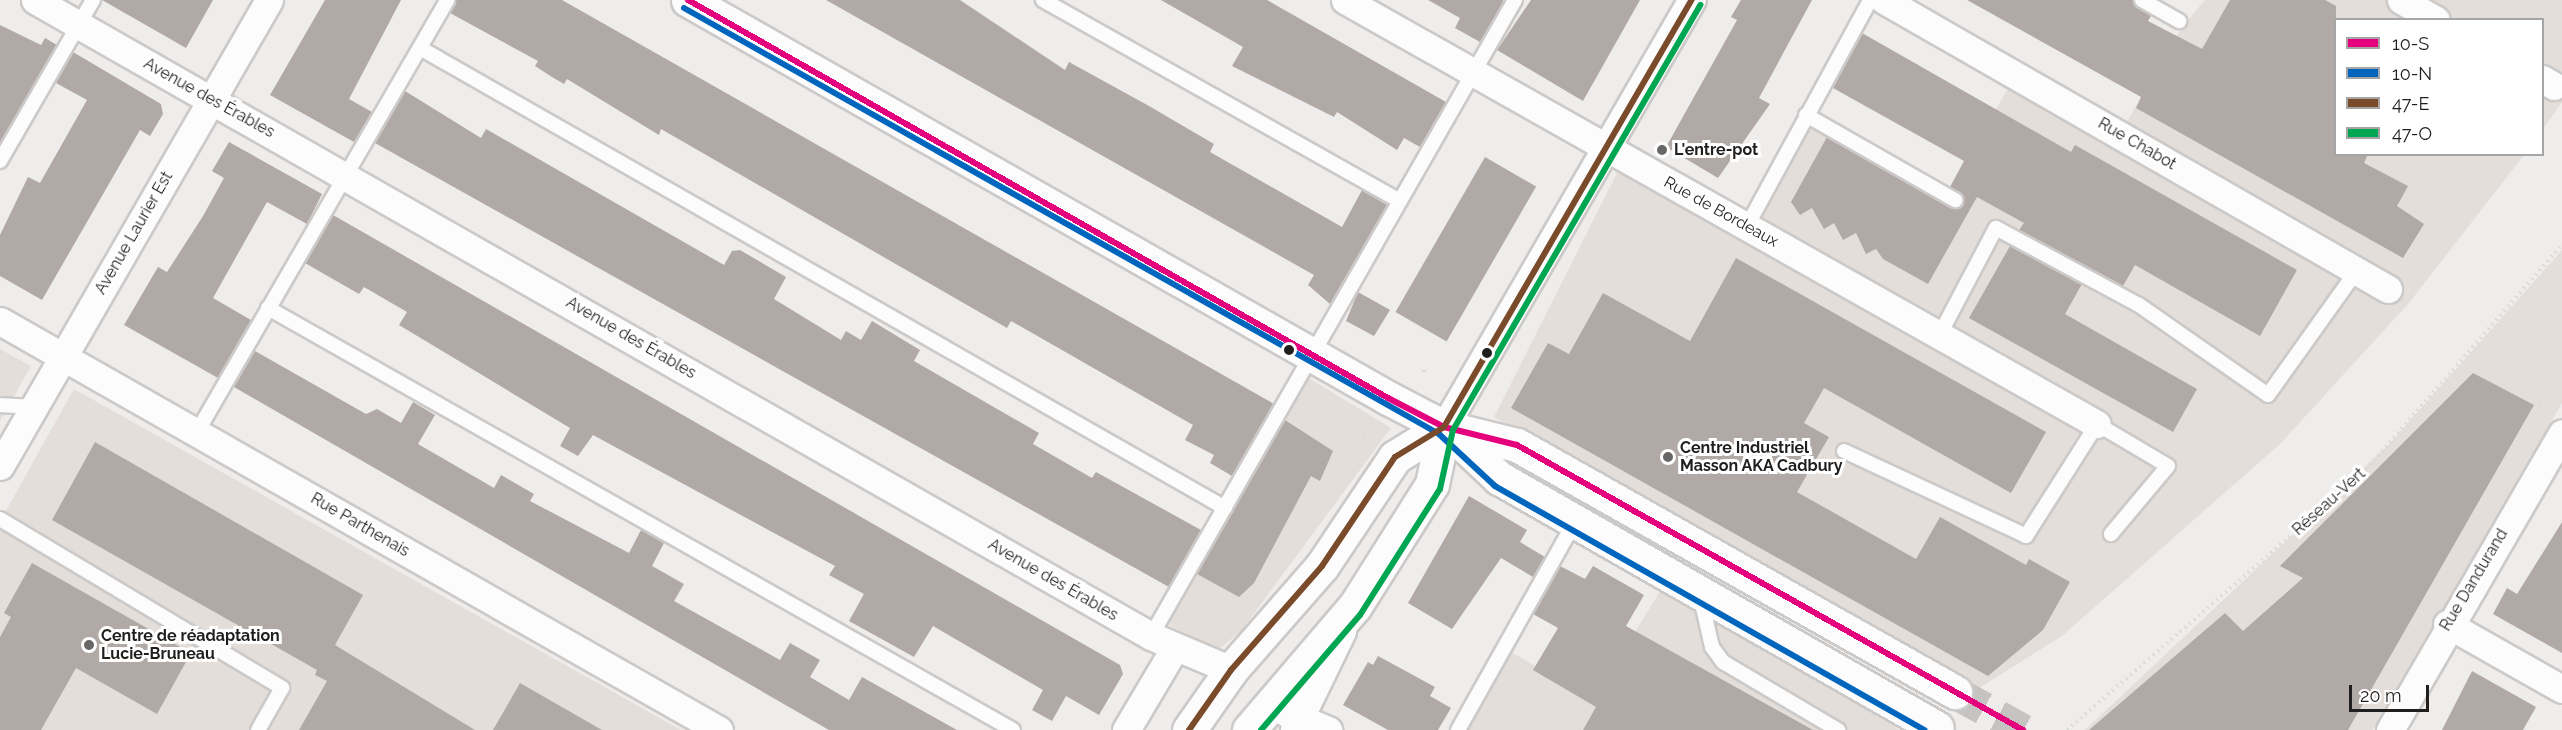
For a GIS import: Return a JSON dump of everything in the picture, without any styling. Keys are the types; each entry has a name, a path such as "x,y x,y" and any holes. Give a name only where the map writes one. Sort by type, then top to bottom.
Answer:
{"main road":[{"path":"688,0 1444,427 1499,478 1574,523 1937,728"},
{"path":"1257,719 1353,609 1432,484 1444,427"},
{"path":"1189,730 1231,670 1322,566 1395,457 1444,427 1517,445 1955,692"}],"street":[{"name":"Avenue des Érables","path":"35,0 1174,649 1231,670"},
{"name":"Avenue Laurier Est","path":"0,466 269,0"},
{"name":"Rue de Bordeaux","path":"1345,0 2097,424"},
{"path":"1444,427 1692,0"},
{"name":"Rue Chabot","path":"1884,0 2388,288"},
{"path":"2402,0 2433,18"},
{"name":"Rue Parthenais","path":"0,321 719,730"},
{"name":"Rue Dandurand","path":"2390,730 2447,624 2562,433"},
{"path":"1298,723 1353,609"},
{"path":"2447,624 2562,688"},
{"path":"1126,730 1174,649"},
{"path":"1257,719 1298,723 1328,730"}],"lane":[{"path":"0,161 93,0"},
{"path":"197,432 447,0"},
{"path":"1043,0 1399,201"},
{"path":"1151,636 1316,355 1399,201 1515,0"},
{"path":"1747,226 1870,0"},
{"path":"2142,0 2179,21"},
{"path":"420,48 1225,508"},
{"path":"1806,115 1955,200"},
{"path":"1940,334 1996,228 2139,305 2268,395 2358,269"},
{"path":"268,308 1013,730"},
{"path":"0,405 34,407"},
{"path":"1844,451 2026,536 2097,424 2168,466 2110,534"},
{"path":"0,519 282,688 258,730"},
{"path":"1458,730 1574,523"},
{"path":"1700,594 1712,647 1723,662 1839,730"}],"path":[{"name":"Réseau-Vert","path":"2067,730 2362,474 2562,245"}],"shaded area":[{"path":"2205,0 2396,0 2427,18 2334,18 2334,156 2523,156 2409,303 2280,444 2062,636 1976,690 1494,417 1624,159 1746,226 1806,115 1947,196 2011,83 2117,139 2182,27"},
{"path":"2418,0 2562,0 2562,102 2544,128 2544,18 2431,18"},
{"path":"2562,250 2562,403 2373,730 2085,730 2389,444"},
{"path":"0,349 31,366 0,421"},
{"path":"1307,377 1391,428 1241,631 1218,650 1165,623"},
{"path":"74,389 681,730 0,730 0,521"},
{"path":"1662,588 1899,730 1453,730 1502,647 1594,699"}],"building":[{"path":"102,0 213,0 186,48"},
{"path":"325,0 401,0 349,99 372,112 354,142 270,95"},
{"path":"456,0 562,0 1274,404 1232,476 1210,463 1214,455 1185,440 1193,425 1011,321 1007,328 661,129 659,135 567,79 564,84 535,66 538,61 450,13"},
{"path":"826,0 960,0 1065,70 1069,62 1149,106 1214,144 1210,152 1342,227 1362,190 1387,205 1330,304 1308,285 1314,275"},
{"path":"1161,0 1267,0 1446,102 1420,147 1404,138 1397,150 1337,112 1334,117 1232,66 1243,47"},
{"path":"1428,0 1504,1 1480,42 1455,28 1460,18"},
{"path":"1531,0 1640,0 1583,101 1497,50"},
{"path":"1741,0 1812,0 1759,98 1770,104 1718,178 1666,147 1737,20 1731,17"},
{"path":"1967,0 2133,0 2151,16 2148,21 2202,49 2230,0 2325,0 2336,6 2336,18 2334,18 2334,156 2367,156 2364,163 2408,186 2397,206 2424,224 2403,258 2136,108 2141,97"},
{"path":"0,25 41,45 45,38 57,45 0,143"},
{"path":"1862,33 2071,152 2075,145 2297,270 2260,336 2135,265 2123,286 2019,230 2024,223 1977,197 1928,284 1883,259 1876,249 1866,254 1856,233 1843,240 1834,223 1824,229 1812,208 1800,215 1791,202 1827,137 1951,208 1963,204 1962,195 1950,187 1964,161 1833,88"},
{"path":"73,52 161,104 163,114 150,136 140,130 42,300 0,276 0,235 28,177 40,183 87,100 56,83"},
{"path":"405,91 481,138 486,129 724,265 732,251 740,250 786,277 774,299 841,340 846,331 861,340 872,321 920,350 914,361 1039,433 1033,444 1092,478 1096,472 1201,530 1169,587 375,143"},
{"path":"229,142 322,194 307,224 267,202 213,298 251,320 218,378 124,325 158,267 167,272 203,216 224,178 212,171"},
{"path":"1485,157 1536,186 1447,342 1396,312"},
{"path":"333,215 1120,665 1123,674 1099,715 1066,696 1052,721 1032,710 1043,690 933,626 914,657 849,621 864,594 829,575 835,566 593,435 578,456 560,446 570,428 399,325 407,312 364,287 359,294 305,263"},
{"path":"2010,246 2082,284 2065,314 2197,389 2173,432 1969,318"},
{"name":"Centre Industriel Masson AKA Cadbury","path":"1736,258 2046,432 2011,493 1824,388 1804,423 1829,437 1797,492 1916,559 1940,517 2026,565 2029,559 2070,582 2043,630 1988,676 1511,408 1548,343 1569,354 1603,293 1690,341"},
{"path":"1358,292 1390,310 1374,336 1346,321"},
{"path":"255,351 366,414 377,409 401,423 413,402 435,415 418,444 494,488 501,475 534,494 530,501 629,553 641,530 664,543 652,566 684,584 674,601 780,660 790,643 820,660 810,677 849,700 862,677 957,730 829,730 234,387"},
{"path":"2473,373 2534,405 2348,730 2089,730 2225,613 2243,631 2303,578 2280,566"},
{"path":"1285,420 1333,451 1320,481 1311,476 1254,583 1239,597 1197,574"},
{"path":"95,442 363,595 335,645 475,730 299,730 327,681 315,675 317,670 52,520"},
{"path":"1469,496 1527,530 1520,542 1545,557 1533,577 1501,558 1452,629 1408,603"},
{"path":"2562,522 2562,653 2493,614 2507,588 2517,594"},
{"name":"Centre de réadaptation Lucie-Bruneau","path":"32,563 191,653 157,714 76,668 41,730 0,730 0,637 11,617 4,613"},
{"path":"1560,566 1585,579 1593,566 1644,595 1626,626 1813,730 1583,730 1596,707 1533,670 1558,628 1533,614"},
{"path":"1378,656 1435,687 1430,696 1451,708 1438,730 1388,730 1343,705 1368,662 1373,665"},
{"path":"2472,671 2536,707 2523,730 2442,730"},
{"path":"520,683 602,730 493,730"}],"tunnel":[{"path":"1955,692 2023,730"}],"transit line":[{"name":"10-S","path":"688,0 1388,398 1444,427 1517,445 2023,730"},
{"name":"47-E","path":"1189,730 1231,670 1322,566 1395,457 1444,427 1692,0"},
{"name":"47-O","path":"1261,730 1360,615 1440,489 1453,430 1700,5"},
{"name":"10-N","path":"684,8 1439,434 1495,486 1924,730"}],"place":[{"name":"L'entre-pot","path":"1662,150"},
{"name":"Centre Industriel Masson AKA Cadbury","path":"1668,457"},
{"name":"Centre de réadaptation Lucie-Bruneau","path":"89,645"}]}
